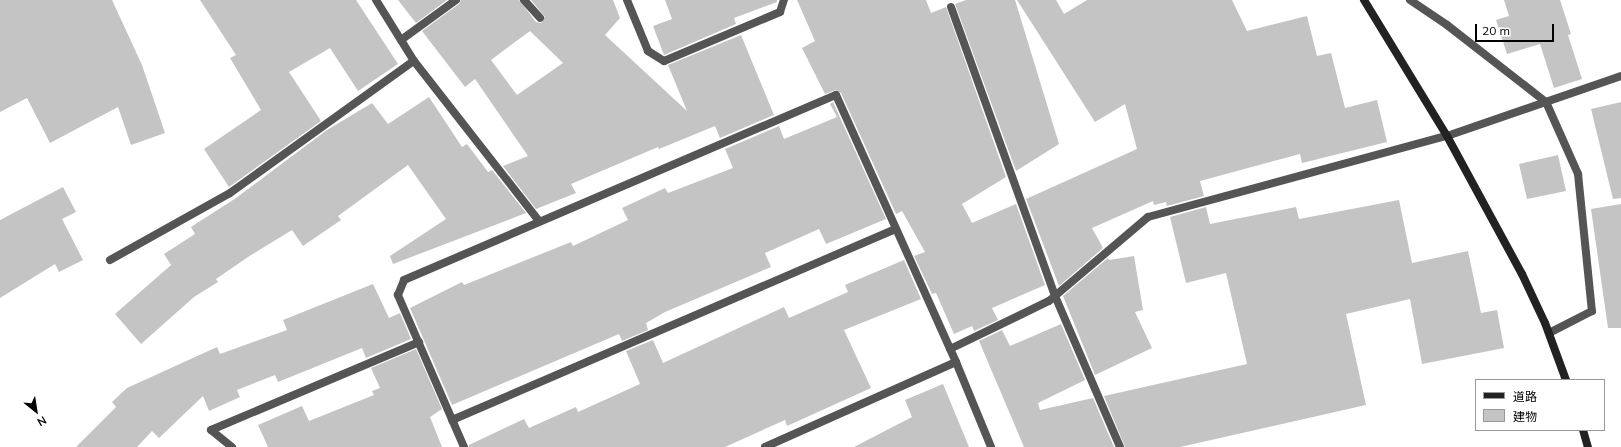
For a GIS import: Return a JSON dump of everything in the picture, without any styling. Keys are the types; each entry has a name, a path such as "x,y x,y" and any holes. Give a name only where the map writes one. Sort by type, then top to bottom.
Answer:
{"street":[{"path":"1364,0 1447,136 1522,274 1549,333 1566,379"},
{"path":"1583,431 1588,447"}],"lane":[{"path":"376,0 414,61 539,221"},
{"path":"401,40 456,0"},
{"path":"524,0 540,18"},
{"path":"627,0 648,50 664,61 780,12 784,0"},
{"path":"1410,0 1447,25 1546,102 1578,174 1592,310 1549,333"},
{"path":"951,7 1055,296 1120,447"},
{"path":"110,260 230,193 414,61"},
{"path":"950,349 1055,296 1148,217 1447,136 1621,76"},
{"path":"464,447 398,296 404,280 836,95 956,362 991,447"},
{"path":"452,420 896,229"},
{"path":"232,447 211,430 419,342"},
{"path":"765,447 956,362"}],"building":[{"path":"0,0 112,0 142,65 165,133 131,145 118,107 50,143 27,98 0,112"},
{"path":"200,0 356,0 398,64 358,91 330,48 289,72 321,121 229,187 204,149 261,110 230,58 236,55"},
{"path":"398,0 447,0 416,23"},
{"path":"461,0 519,0 536,22 541,23 545,17 531,0 613,0 620,18 605,35 687,111 668,65 741,35 774,115 720,138 715,126 659,149 658,147 571,184 576,193 536,209 503,166 528,156 475,79 465,87 422,31 459,4","holes":["530,31 563,63 517,95 491,60"]},
{"path":"665,0 777,0 777,2 734,18 736,24 664,55 653,26 672,19"},
{"path":"797,0 926,0 931,13 946,7 1006,177 962,204 972,223 1016,204 1045,285 992,308 998,320 974,331 972,326 954,334 936,293 932,294 914,256 925,252 902,211 896,214 841,93 836,90 825,94 802,48 815,41"},
{"path":"966,0 1015,0 1059,144 1016,171 955,4"},
{"path":"1017,0 1056,0 1064,14 1087,0 1232,0 1247,31 1307,16 1317,56 1331,53 1345,108 1377,100 1387,142 1302,163 1300,154 1200,181 1204,196 1167,206 1166,202 1154,205 1153,201 1092,228 1103,248 1059,286 1026,199 1137,149 1125,104 1095,122"},
{"path":"1504,0 1560,0 1571,34 1568,35 1582,79 1554,88 1540,44 1507,54 1496,20 1509,16"},
{"path":"429,97 462,147 467,144 488,172 492,170 526,213 393,264 390,256 446,219 408,165 338,216 341,220 303,246 292,230 248,257 216,279 218,282 194,297 141,344 115,314 171,265 164,254 195,234 191,227 236,198 327,130 372,103 388,124"},
{"path":"833,102 886,219 826,244 819,229 765,253 771,267 665,312 646,323 648,330 622,341 619,334 452,405 410,308 462,282 464,285 571,242 573,246 628,220 622,208 665,188 668,193 733,168 725,149 779,126 784,139 837,117 830,104"},
{"path":"1621,102 1621,198 1613,199 1591,109"},
{"path":"1558,155 1566,191 1527,199 1519,164"},
{"path":"63,187 76,212 62,219 83,260 59,272 55,264 0,298 0,220"},
{"path":"1399,200 1412,263 1468,251 1481,313 1497,310 1504,348 1422,364 1410,299 1346,314 1366,405 1180,447 1125,447 1104,396 1247,364 1226,273 1186,283 1170,217 1206,207 1210,224 1296,207 1299,219"},
{"path":"1621,204 1621,328 1608,328 1591,209"},
{"path":"1134,256 1143,310 1135,312 1152,348 1095,375 1063,296 1108,258 1109,260"},
{"path":"904,260 921,299 844,330 871,388 787,426 785,420 725,447 469,447 469,445 524,419 529,428 576,407 578,412 640,384 626,351 653,340 663,363 784,307 789,318 848,292 845,285"},
{"path":"373,284 389,318 400,313 411,339 366,358 362,348 278,382 275,375 237,390 240,397 209,411 203,396 159,438 152,431 137,447 76,447 116,407 112,402 127,388 217,347 220,354 287,330 283,320"},
{"path":"1061,324 1085,380 1038,403 1040,410 1093,398 1114,447 1024,447 979,341 1002,330 1010,346"},
{"path":"416,349 442,409 430,417 442,447 268,447 258,425 302,406 309,421 374,395 372,391 380,388 371,368"},
{"path":"943,384 969,447 854,447 912,417 905,400"}]}
